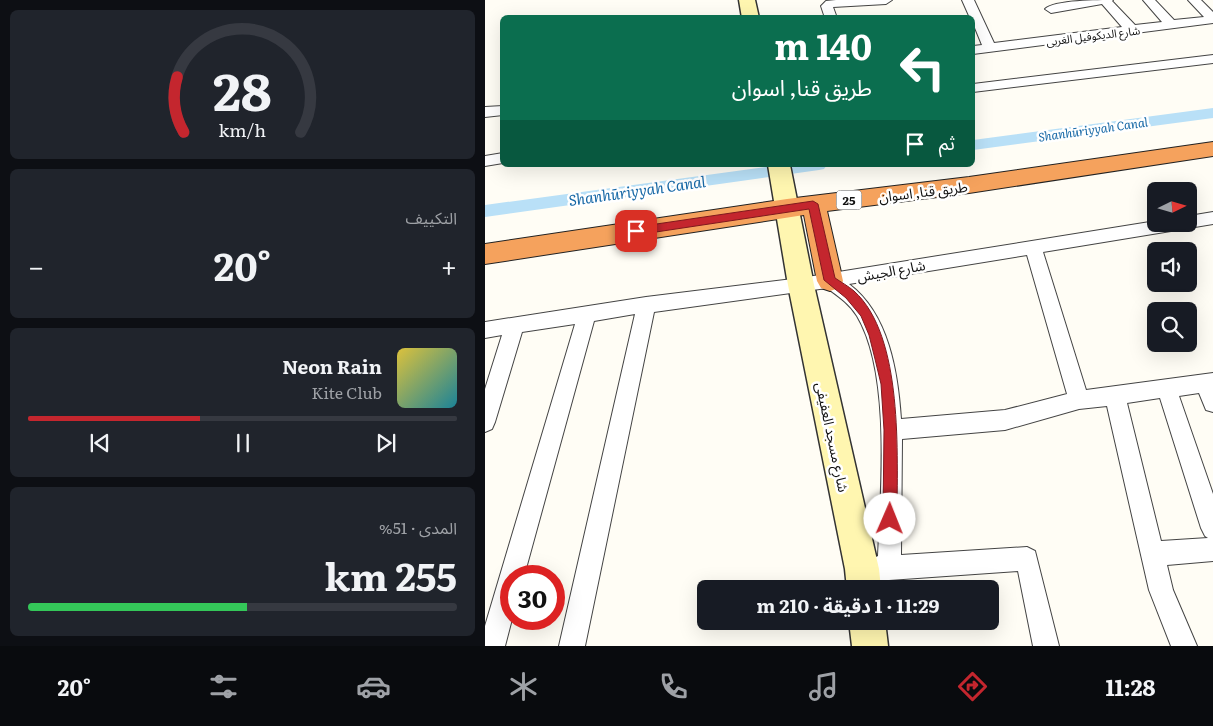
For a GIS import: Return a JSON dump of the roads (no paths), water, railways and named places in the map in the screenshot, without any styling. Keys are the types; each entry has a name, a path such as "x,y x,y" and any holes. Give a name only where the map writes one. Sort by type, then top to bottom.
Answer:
{"highway":[{"name":"طريق قنا, اسوان","path":"485,254 786,200 813,204 969,185 1213,149"},
{"path":"813,204 830,280"}],"street":[{"path":"747,0 750,15"},
{"path":"830,15 827,6 830,4 886,0"},
{"path":"968,0 975,15"},
{"path":"1051,8 1105,0 1132,30"},
{"path":"1149,0 1171,25"},
{"path":"1194,0 1213,19"},
{"path":"975,15 990,48"},
{"name":"شارع الديكوفيل الغربى","path":"975,50 1213,19"},
{"path":"975,88 1213,59"},
{"path":"485,112 500,110"},
{"path":"485,161 500,158"},
{"name":"شارع مسجد العفيفى","path":"779,167 800,278 871,575"},
{"path":"1197,221 1213,218"},
{"name":"شارع الجيش","path":"485,330 646,305 800,278 830,280 1147,229"},
{"path":"1033,246 1079,400"},
{"path":"830,280 850,294 865,313 875,335 887,384 891,430 871,575 1027,559 1046,646"},
{"path":"571,646 646,305"},
{"path":"516,565 587,314"},
{"path":"485,422 514,326"},
{"path":"891,430 1005,420 1079,400 1115,397 1210,383 1213,403"},
{"path":"1167,389 1213,528"},
{"path":"1115,397 1151,554 1161,590 1184,646"},
{"path":"1151,554 1213,549"},
{"path":"492,646 500,619"},
{"path":"868,630 869,646"}],"waterway":[{"name":"Shanhūriyyah Canal","path":"975,145 1213,113"},
{"name":"Shanhūriyyah Canal","path":"485,211 804,167"}]}
